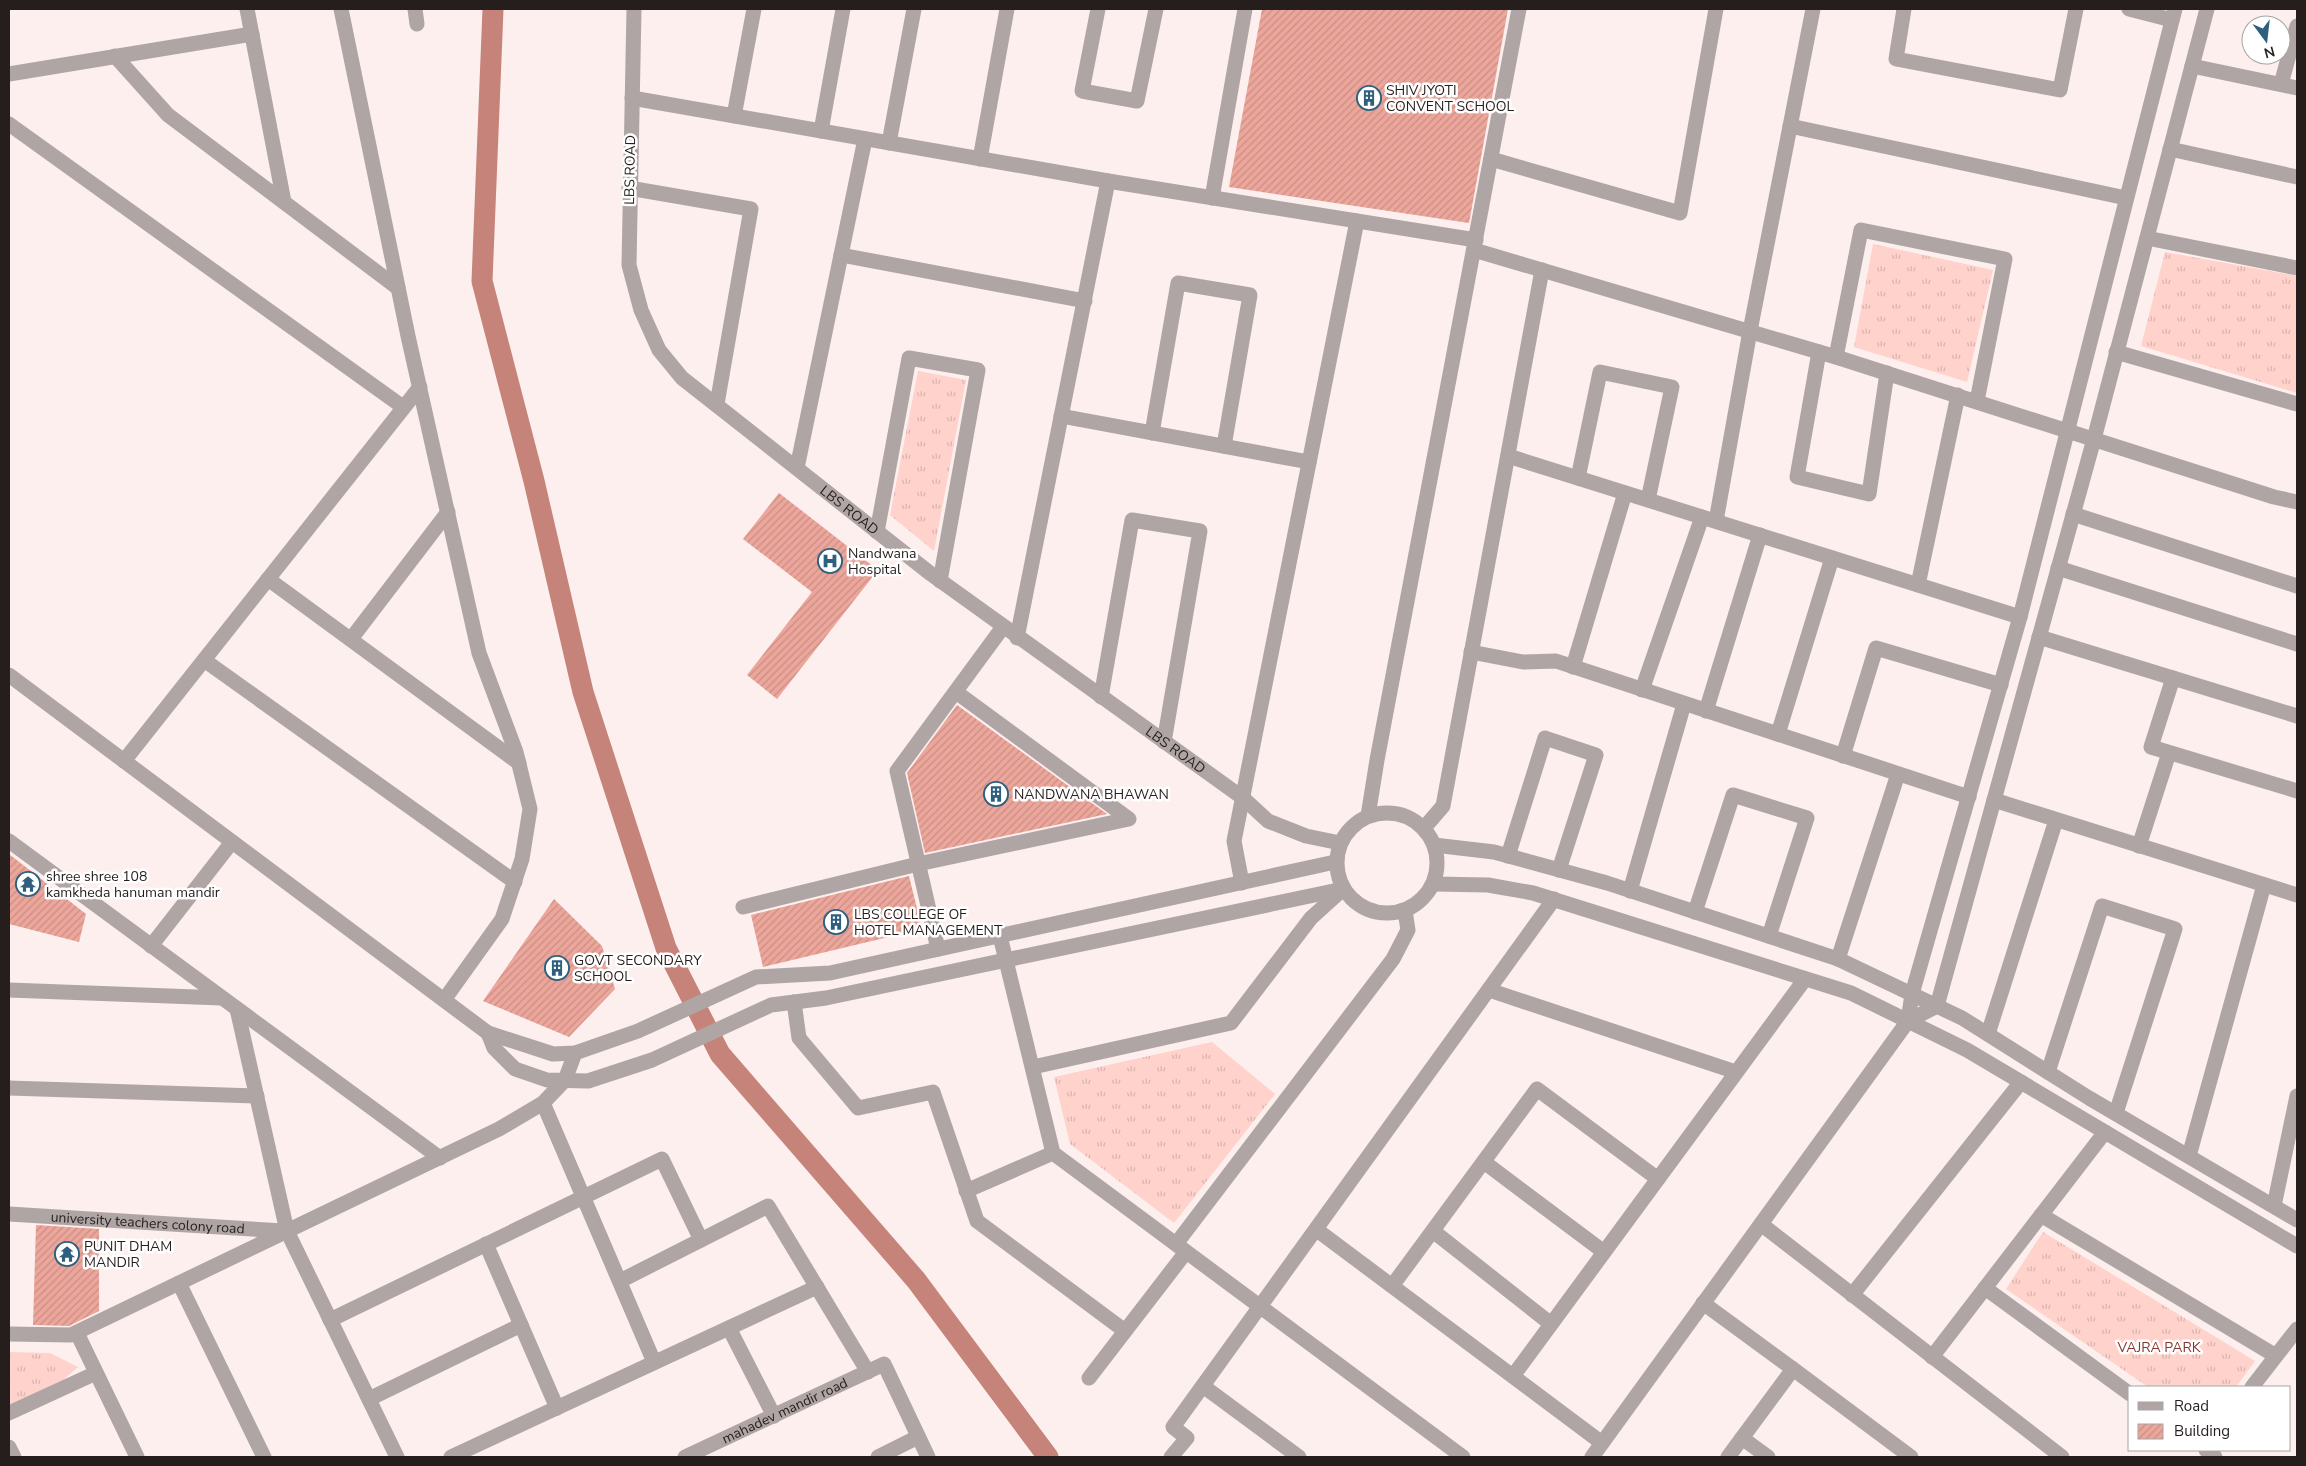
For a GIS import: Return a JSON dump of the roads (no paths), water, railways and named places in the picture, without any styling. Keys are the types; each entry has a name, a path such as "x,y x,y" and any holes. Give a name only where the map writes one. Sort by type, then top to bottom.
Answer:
{"street":[{"path":"247,9 284,202"},
{"path":"341,9 398,288 480,653 519,763 530,809 522,859 502,919 444,1000"},
{"name":"LBS ROAD","path":"634,9 629,265 641,310 659,350 682,378 940,581 1017,638 1243,798 1268,821 1306,836 1340,843"},
{"path":"734,116 754,9"},
{"path":"820,131 843,9"},
{"path":"889,143 914,9"},
{"path":"980,159 1007,9"},
{"path":"1098,9 1082,91 1137,101 1156,9"},
{"path":"1212,198 1245,9"},
{"path":"1368,816 1520,9"},
{"path":"1491,159 1680,213 1716,9"},
{"path":"1642,690 1709,519 1750,331 1813,9"},
{"path":"1904,9 1896,59 2060,90 2076,9"},
{"path":"1908,1021 1912,994 2020,617 2173,14 2129,9"},
{"path":"1592,1457 1908,1021 1937,1006 2094,439 2206,9"},
{"path":"2281,84 2297,26"},
{"path":"9,74 252,34"},
{"path":"115,56 168,115 398,288"},
{"path":"2192,66 2297,88"},
{"path":"632,98 1108,182 1357,221 1475,245 1542,270 1836,357 2274,497 2297,502"},
{"path":"9,124 403,408"},
{"path":"1790,126 2126,198"},
{"path":"797,468 865,139"},
{"path":"2170,149 2297,178"},
{"path":"1017,638 1108,182"},
{"path":"630,188 751,209 717,404"},
{"path":"1242,883 1234,841 1357,221"},
{"path":"1836,357 1862,230 2005,259 1977,401"},
{"path":"2146,238 2297,268"},
{"path":"841,255 1085,301"},
{"path":"1424,828 1443,806 1542,270"},
{"path":"1152,433 1178,282 1250,295 1224,446"},
{"path":"1819,352 1797,477 1869,494 1887,373"},
{"path":"2116,352 2297,404"},
{"path":"877,532 909,358 978,370 940,581"},
{"path":"1578,478 1600,372 1672,387 1648,500"},
{"path":"124,761 420,387"},
{"path":"1918,585 1958,395"},
{"path":"1062,416 1309,462"},
{"path":"1508,456 2020,617"},
{"path":"1573,667 1625,493"},
{"path":"351,639 448,512"},
{"path":"2073,514 2297,586"},
{"path":"1101,697 1132,520 1200,531 1164,742"},
{"path":"1706,711 1760,535"},
{"path":"1778,734 1832,558"},
{"path":"2058,568 2297,644"},
{"path":"268,579 519,763"},
{"path":"938,949 897,771 1003,627"},
{"path":"2039,637 2297,716"},
{"path":"1843,756 1876,648 2001,685"},
{"path":"1471,652 1523,662 1556,661 1969,797"},
{"path":"204,660 515,882"},
{"path":"9,675 488,1033 553,1054 574,1053 638,1031 756,977 830,973 1335,862"},
{"path":"2173,678 2151,747 2297,791"},
{"path":"743,907 918,864 1130,819 956,692"},
{"path":"1630,891 1684,704"},
{"path":"1508,856 1545,738 1596,755 1559,870"},
{"path":"2139,846 2169,753"},
{"path":"1838,959 1898,774"},
{"path":"1695,912 1733,795 1807,818 1770,936"},
{"path":"1994,800 2297,895"},
{"path":"1388,812 1407,816 1424,828 1434,845 1438,864 1434,884 1422,900 1405,911 1385,914 1366,910 1350,898 1343,889 1335,862 1340,843 1351,826 1368,816 1388,812"},
{"path":"1988,1034 2056,820"},
{"path":"9,841 440,1158"},
{"path":"151,946 232,842"},
{"path":"1434,845 1494,852 1559,870 1630,891 1838,959 1962,1018 2048,1072 2297,1220"},
{"path":"1434,884 1488,885 1533,893 1851,993 1967,1050 2297,1246"},
{"path":"2189,1156 2264,885"},
{"path":"488,1033 494,1048 515,1069 547,1080 588,1081 652,1060 771,1006 826,998 1343,889"},
{"path":"1033,1067 1231,1022 1311,918 1343,889"},
{"path":"1171,1457 1187,1438 1173,1427 1261,1308 1554,899"},
{"path":"2048,1072 2102,906 2175,929 2116,1113"},
{"path":"1089,1378 1126,1331 1181,1248 1393,959 1408,930 1405,911"},
{"path":"1000,936 1008,959 1053,1153 1463,1457"},
{"path":"1513,1376 1805,979"},
{"path":"9,990 222,998"},
{"path":"1489,990 1736,1072"},
{"path":"794,1002 799,1038 858,1108 933,1092 977,1221 1126,1331"},
{"path":"237,1009 287,1231 369,1399 395,1457"},
{"path":"9,1334 71,1335 77,1333 499,1129 543,1103 565,1080 574,1053"},
{"path":"1852,1295 2021,1082"},
{"path":"9,1088 257,1096"},
{"path":"1392,1286 1537,1089 1658,1178"},
{"path":"2274,1206 2295,1120 2297,1096"},
{"path":"543,1103 654,1362"},
{"path":"1932,1357 2105,1132"},
{"path":"966,1191 1053,1153"},
{"path":"330,1320 662,1159 701,1240"},
{"path":"1484,1162 1604,1252"},
{"path":"620,1281 768,1206 868,1372"},
{"name":"university teachers colony road","path":"9,1214 287,1231"},
{"path":"2040,1216 2276,1356"},
{"path":"1761,1224 2062,1457"},
{"path":"1316,1230 1602,1443"},
{"path":"1433,1231 1551,1324"},
{"path":"486,1244 557,1408"},
{"path":"179,1283 264,1457"},
{"path":"450,1457 817,1287"},
{"path":"1985,1288 2128,1393"},
{"path":"1703,1303 1910,1457"},
{"path":"369,1399 521,1325"},
{"path":"728,1328 774,1416"},
{"path":"2253,1386 2297,1329"},
{"path":"77,1333 137,1457"},
{"name":"mahadev mandir road","path":"690,1456 884,1364 918,1437"},
{"path":"1728,1457 1793,1369"},
{"path":"9,1413 96,1373"},
{"path":"1203,1386 1299,1457"},
{"path":"878,1457 918,1437 928,1457"},
{"path":"1742,1438 1768,1457"},
{"path":"9,1446 14,1457"}],"waterway":[{"path":"493,9 482,281 534,481 583,692 666,948 720,1054 916,1280 1048,1457"}],"place":[{"name":"SHIV JYOTI CONVENT SCHOOL","path":"1369,98"},
{"name":"Nandwana Hospital","path":"830,561"},
{"name":"NANDWANA BHAWAN","path":"996,794"},
{"name":"shree shree 108 kamkheda hanuman mandir","path":"28,884"},
{"name":"LBS COLLEGE OF HOTEL MANAGEMENT","path":"836,922"},
{"name":"GOVT SECONDARY SCHOOL","path":"557,968"},
{"name":"PUNIT DHAM MANDIR","path":"67,1254"}],"park label":[{"name":"VAJRA PARK","path":"2159,1347"}]}
